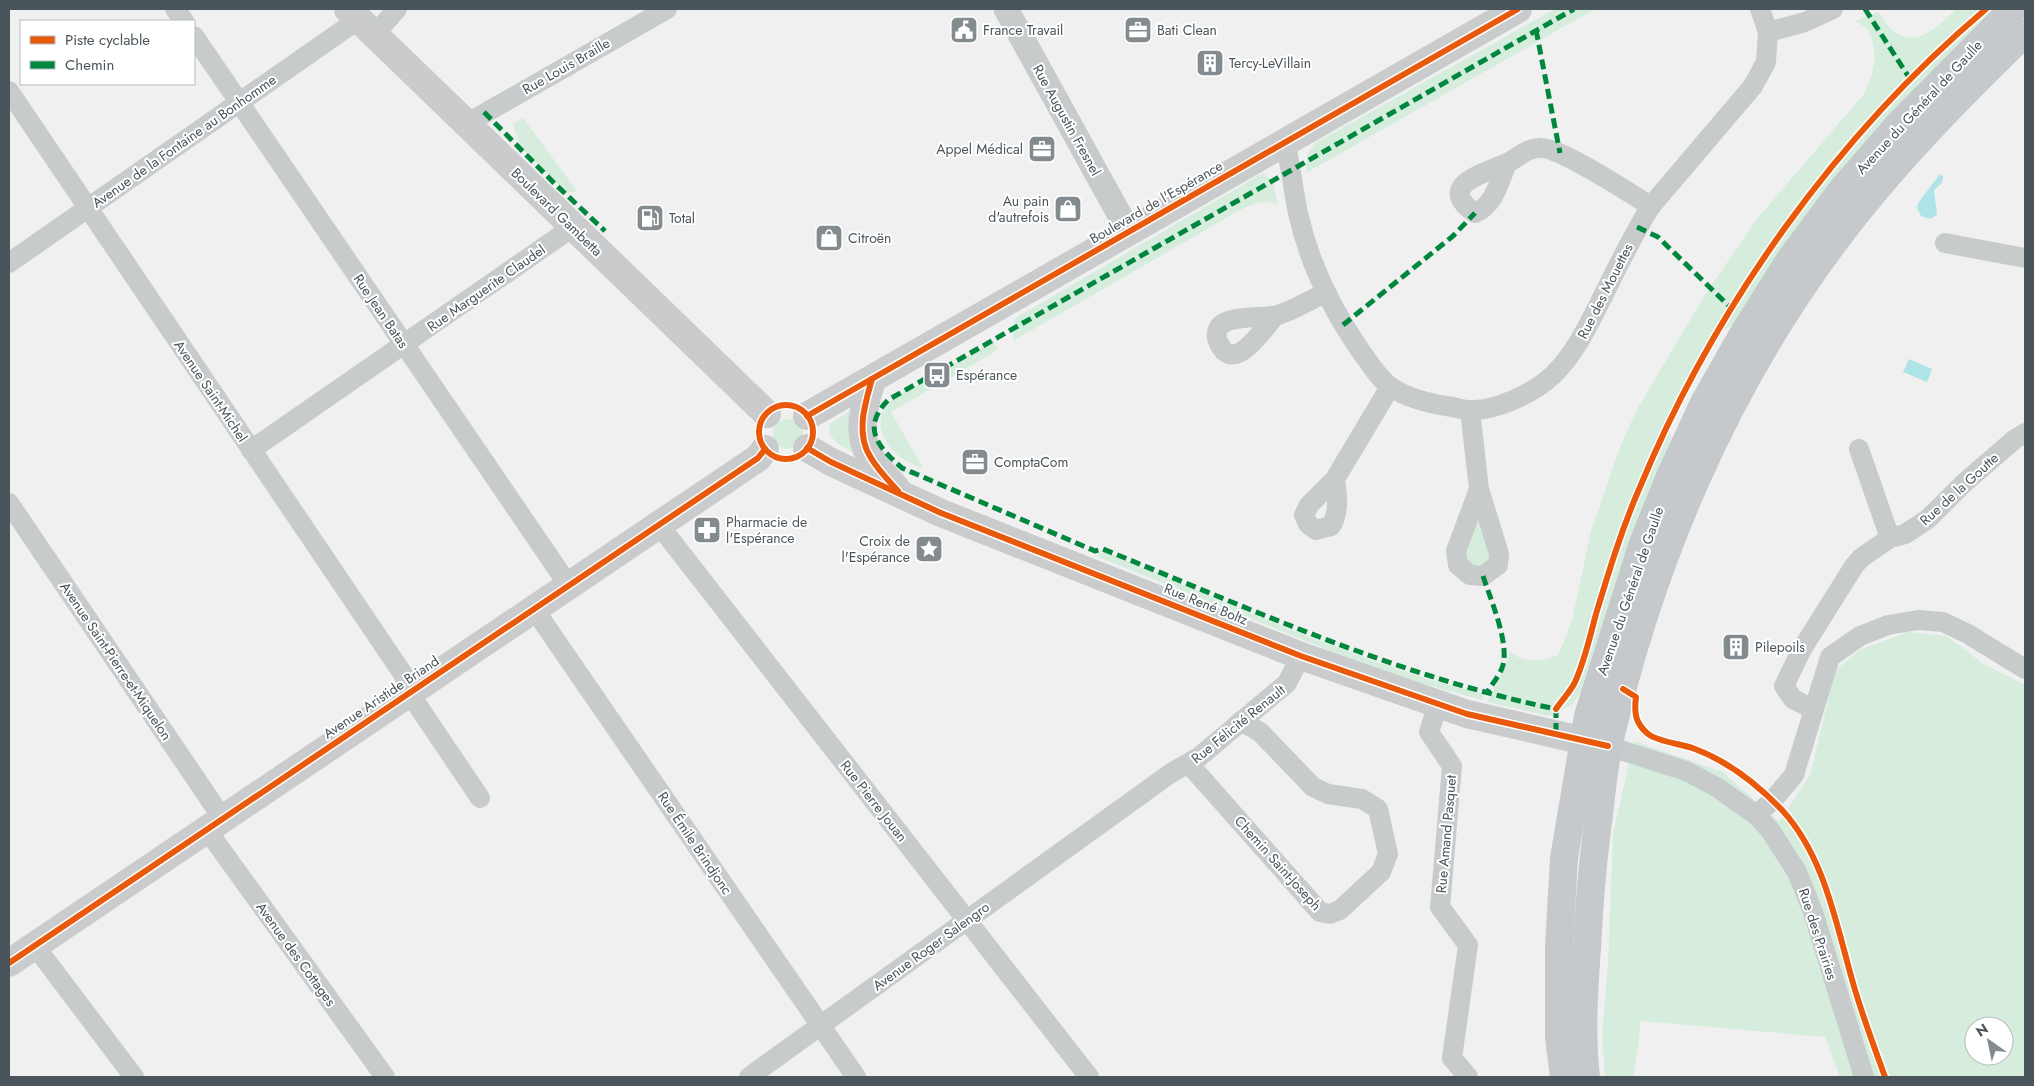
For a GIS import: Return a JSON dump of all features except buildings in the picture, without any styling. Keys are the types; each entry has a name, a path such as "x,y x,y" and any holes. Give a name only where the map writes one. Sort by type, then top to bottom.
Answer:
{"main road":[{"name":"Boulevard de l'Espérance","path":"807,416 1518,9"},
{"name":"Avenue du Général de Gaulle","path":"1586,1077 1584,996 1592,870 1596,743 1588,716 1643,542 1671,474 1702,409 1742,336 1789,261 1841,191 1901,122 2014,9"},
{"name":"Boulevard Gambetta","path":"361,21 767,414"},
{"name":"Avenue du Général de Gaulle","path":"1564,1077 1559,1028 1564,858 1596,743 1623,689 1649,602 1674,531 1703,463 1764,348 1803,285 1834,241 1877,187 1918,141 2025,33"},
{"path":"872,379 863,419 862,433 870,457 901,494"},
{"path":"792,406 807,416 813,432 807,448 802,454 786,459 771,454 765,449 759,435 762,420 774,408 792,406"},
{"name":"Rue René Boltz","path":"807,448 831,462 941,513 1301,656 1467,714 1596,743"},
{"name":"Avenue Aristide Briand","path":"9,963 758,458 765,449"}],"street":[{"path":"175,9 183,20"},
{"name":"Avenue de la Fontaine au Bonhomme","path":"9,263 239,103 361,21 397,9"},
{"name":"Rue Louis Braille","path":"466,124 666,9"},
{"name":"Rue Augustin Fresnel","path":"1006,9 1129,232"},
{"name":"Rue des Mouettes","path":"1285,142 1298,213 1325,293 1343,325 1374,369 1390,387 1406,396 1441,406 1470,410 1491,407 1508,402 1523,394 1552,376 1565,362 1585,333 1637,227 1651,206 1752,86 1766,62 1768,32 1760,9"},
{"path":"1768,32 1805,22 1833,9"},
{"name":"Rue Jean Batas","path":"195,37 569,586"},
{"name":"Avenue Saint-Michel","path":"9,91 403,674 414,700 480,798"},
{"path":"1507,162 1526,151 1542,148 1560,153 1651,206"},
{"name":"Rue Marguerite Claudel","path":"251,450 572,227"},
{"path":"1944,243 2025,258"},
{"path":"1275,316 1325,293"},
{"path":"1335,478 1390,387"},
{"path":"1470,410 1479,489"},
{"name":"Rue de la Goutte","path":"1813,709 1793,699 1784,686 1802,649 1854,566 1861,558 1890,538 1905,534 1928,519 1964,483 2015,439 2025,433"},
{"path":"1859,449 1890,538"},
{"name":"Avenue Saint-Pierre-et-Miquelon","path":"9,503 215,824"},
{"name":"Rue Pierre Jouan","path":"659,524 1089,1077"},
{"name":"Rue Émile Brindjonc","path":"534,609 856,1077"},
{"path":"1756,815 1772,801 1794,775 1830,657 1860,636 1888,625 1918,620 1943,622 1968,634 2025,670"},
{"name":"Rue Félicité Renault","path":"1113,814 1171,773 1189,764 1288,683 1301,656"},
{"name":"Rue Amand Pasquet","path":"1438,704 1429,732 1452,766 1440,907 1468,945 1452,1058 1468,1077"},
{"name":"Chemin Saint-Joseph","path":"1189,764 1320,912 1330,914 1340,910 1381,872 1388,854 1378,808 1362,799 1328,794 1313,788 1260,732 1241,721"},
{"name":"Rue des Prairies","path":"1596,743 1686,771 1718,788 1756,815 1770,830 1797,872 1813,912 1864,1077"},
{"name":"Avenue Roger Salengro","path":"750,1077 1113,814"},
{"name":"Avenue des Cottages","path":"215,824 386,1077"},
{"path":"35,946 134,1077"}],"green space":[{"path":"1555,9 1595,9 1306,173 1307,155 1315,143"},
{"path":"1956,9 2001,9 1734,324 1724,330 1670,426 1671,450 1587,683 1573,704 1549,716 1487,702 1506,665 1510,651 1527,660 1557,656 1573,616 1591,531 1619,450 1636,411 1705,295 1756,220 1864,94 1873,69 1874,53 1867,28 1855,21 1878,12 1888,26 1899,35 1917,37 1934,29"},
{"path":"523,118 577,191 567,193 520,146 513,124"},
{"path":"1263,173 1273,182 1278,206 1265,202 1256,203 1242,209 1013,341 1014,319"},
{"path":"993,341 998,350 891,412 924,470 894,452 882,432 882,413 887,405 902,393 928,379 931,383 946,374 944,370"},
{"path":"857,406 860,455 839,445 829,434 830,424"},
{"path":"788,419 799,423 803,434 799,445 788,449 777,445 773,434 777,423"},
{"path":"1480,517 1491,562 1481,567 1472,568 1467,562 1465,550 1471,531 1477,518"},
{"path":"1104,551 1338,648 1418,676 1484,694 1482,700 1420,683 1360,663 1096,556"},
{"path":"1908,632 1947,636 1982,663 2025,685 2025,1077 1840,1077 1825,1037 1641,1021 1634,1077 1605,1077 1602,1036 1608,964 1613,834 1634,741 1723,772 1779,822 1810,775 1835,671 1859,650"}],"water":[{"path":"1940,174 1943,176 1942,183 1934,190 1937,215 1930,219 1921,216 1917,208 1918,203"},
{"path":"1909,359 1932,369 1927,382 1903,372"}],"marked path":[{"path":"1556,733 1556,709 1440,679 1326,640 1103,549 1095,551 902,468 880,445 874,428 875,419 888,400 1574,9"},
{"path":"1865,9 1910,79"},
{"path":"1536,30 1560,153"},
{"path":"484,112 555,184 605,231"},
{"path":"1343,325 1453,236 1475,213"},
{"path":"1637,227 1658,237 1731,308"},
{"path":"1483,576 1504,647 1502,668 1488,691"}],"cycle path":[{"path":"807,416 1518,9"},
{"path":"1556,709 1571,689 1579,674 1616,550 1640,487 1670,420 1705,354 1743,289 1785,227 1831,168 1880,111 1931,58 1986,9"},
{"path":"872,379 863,419 863,439 866,449 874,462 898,491"},
{"path":"786,405 796,407 805,413 811,422 813,432 811,442 805,451 796,457 786,459 776,457 767,451 761,442 759,432 761,422 767,413 776,407 786,405"},
{"path":"807,448 831,462 941,513 1301,656 1467,714 1608,746"},
{"path":"9,963 758,458 765,449"},
{"path":"1623,689 1636,697 1636,717 1640,726 1648,734 1658,739 1695,749 1730,767 1773,801 1797,829 1809,849 1827,892 1857,995 1885,1077"}],"place":[{"name":"France Travail","path":"964,30"},
{"name":"Bati Clean","path":"1138,30"},
{"name":"Tercy-LeVillain","path":"1210,63"},
{"name":"Appel Médical","path":"1042,149"},
{"name":"Au pain d'autrefois","path":"1068,209"},
{"name":"Total","path":"650,218"},
{"name":"Citroën","path":"829,238"},
{"name":"Espérance","path":"937,375"},
{"name":"ComptaCom","path":"975,462"},
{"name":"Pharmacie de l'Espérance","path":"707,530"},
{"name":"Croix de l'Espérance","path":"929,549"},
{"name":"Pilepoils","path":"1736,647"}]}
